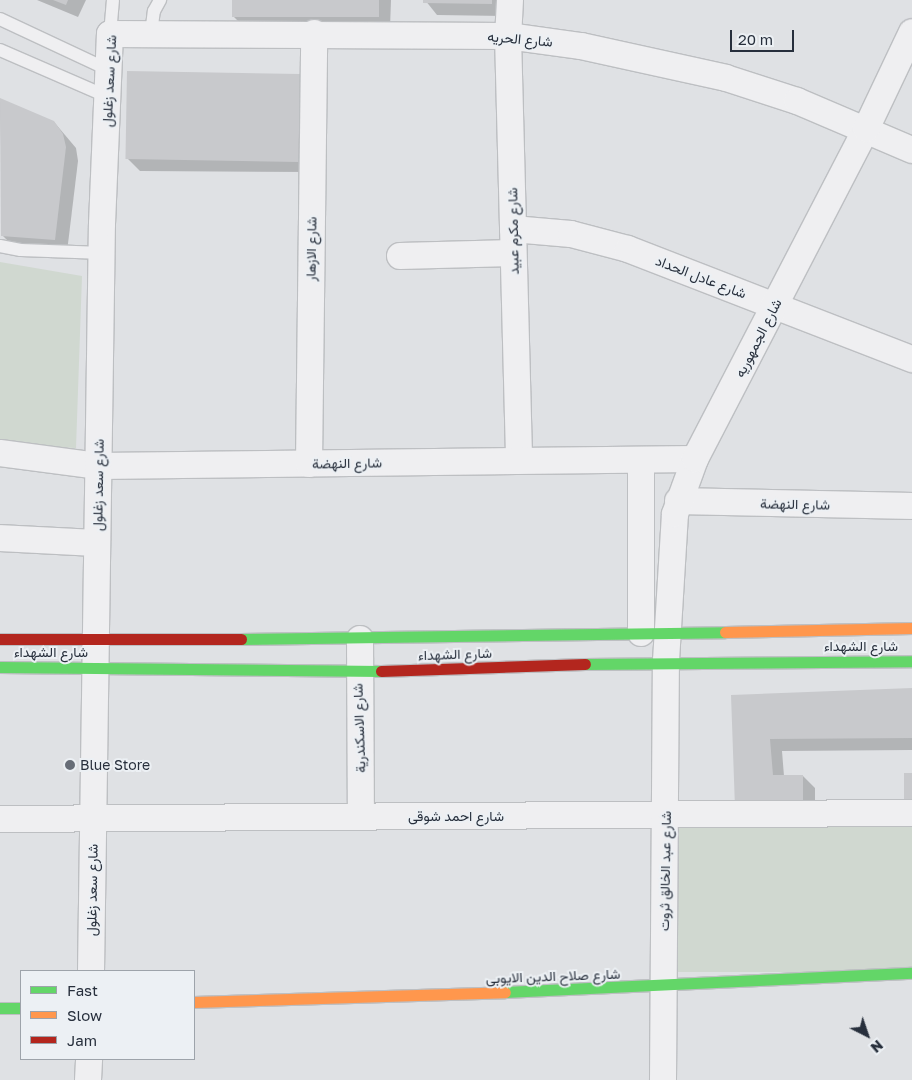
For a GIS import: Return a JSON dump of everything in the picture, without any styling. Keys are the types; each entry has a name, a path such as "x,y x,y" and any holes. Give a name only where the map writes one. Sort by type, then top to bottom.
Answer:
{"street":[{"name":"شارع مكرم عبيد","path":"510,0 508,36 519,461"},
{"name":"شارع الجمهوريه","path":"666,662 672,528 678,501 695,459 866,129 912,32"},
{"name":"شارع الحريه","path":"110,34 314,33 508,36 582,46 663,62 797,101 912,150"},
{"name":"شارع الازهار","path":"309,464 314,33"},
{"name":"شارع سعد زغلول","path":"91,970 94,637 110,34"},
{"name":"شارع عادل الحداد","path":"400,256 571,234 618,246 912,359"},
{"name":"شارع النهضة","path":"0,453 99,466 695,459"},
{"path":"641,633 642,460"},
{"name":"شارع النهضة","path":"678,501 912,506"},
{"path":"0,538 97,544"},
{"name":"شارع الشهداء","path":"0,639 94,637 360,639 668,631 912,628"},
{"name":"شارع الاسكندرية","path":"360,639 358,672 362,817"},
{"name":"شارع الشهداء","path":"0,667 94,666 358,672 666,662 912,662"},
{"name":"شارع عبد الخالق ثروت","path":"663,1080 666,662"},
{"name":"شارع احمد شوقى","path":"0,818 912,813"},
{"name":"شارع صلاح الدين الايوبى","path":"195,1002 664,987 912,973"},
{"path":"0,1008 20,1008"},
{"path":"88,1060 88,1080"}],"lane":[{"name":"شارع سعد زغلول","path":"110,34 114,0"},
{"path":"151,34 154,11 160,0"},
{"path":"0,19 109,70"},
{"path":"0,50 108,96"},
{"path":"0,246 21,250 103,253"}],"shaded area":[{"path":"0,262 82,276 76,448 0,445"},
{"path":"666,814 912,814 912,972 666,972"}],"building":[{"path":"53,0 68,0 66,5"},
{"path":"232,0 379,0 379,17 232,17"},
{"path":"423,0 492,0 492,4 423,3"},
{"path":"127,71 300,74 298,162 125,159"},
{"path":"0,98 54,121 63,134 66,147 55,240 1,236"},
{"path":"912,688 912,738 770,739 773,775 803,775 803,804 735,808 731,695"},
{"path":"904,773 912,773 912,799 904,799"}],"traffic: fast":[{"path":"241,639 725,632"},
{"path":"585,664 912,661"},
{"path":"0,667 381,671"},
{"path":"505,992 912,973"},
{"path":"0,1008 20,1008"}],"traffic: slow":[{"path":"725,632 912,628"},
{"path":"195,1002 505,992"}],"traffic: jam":[{"path":"0,639 241,639"},
{"path":"381,671 585,664"}],"place":[{"name":"Blue Store","path":"70,765"}]}
